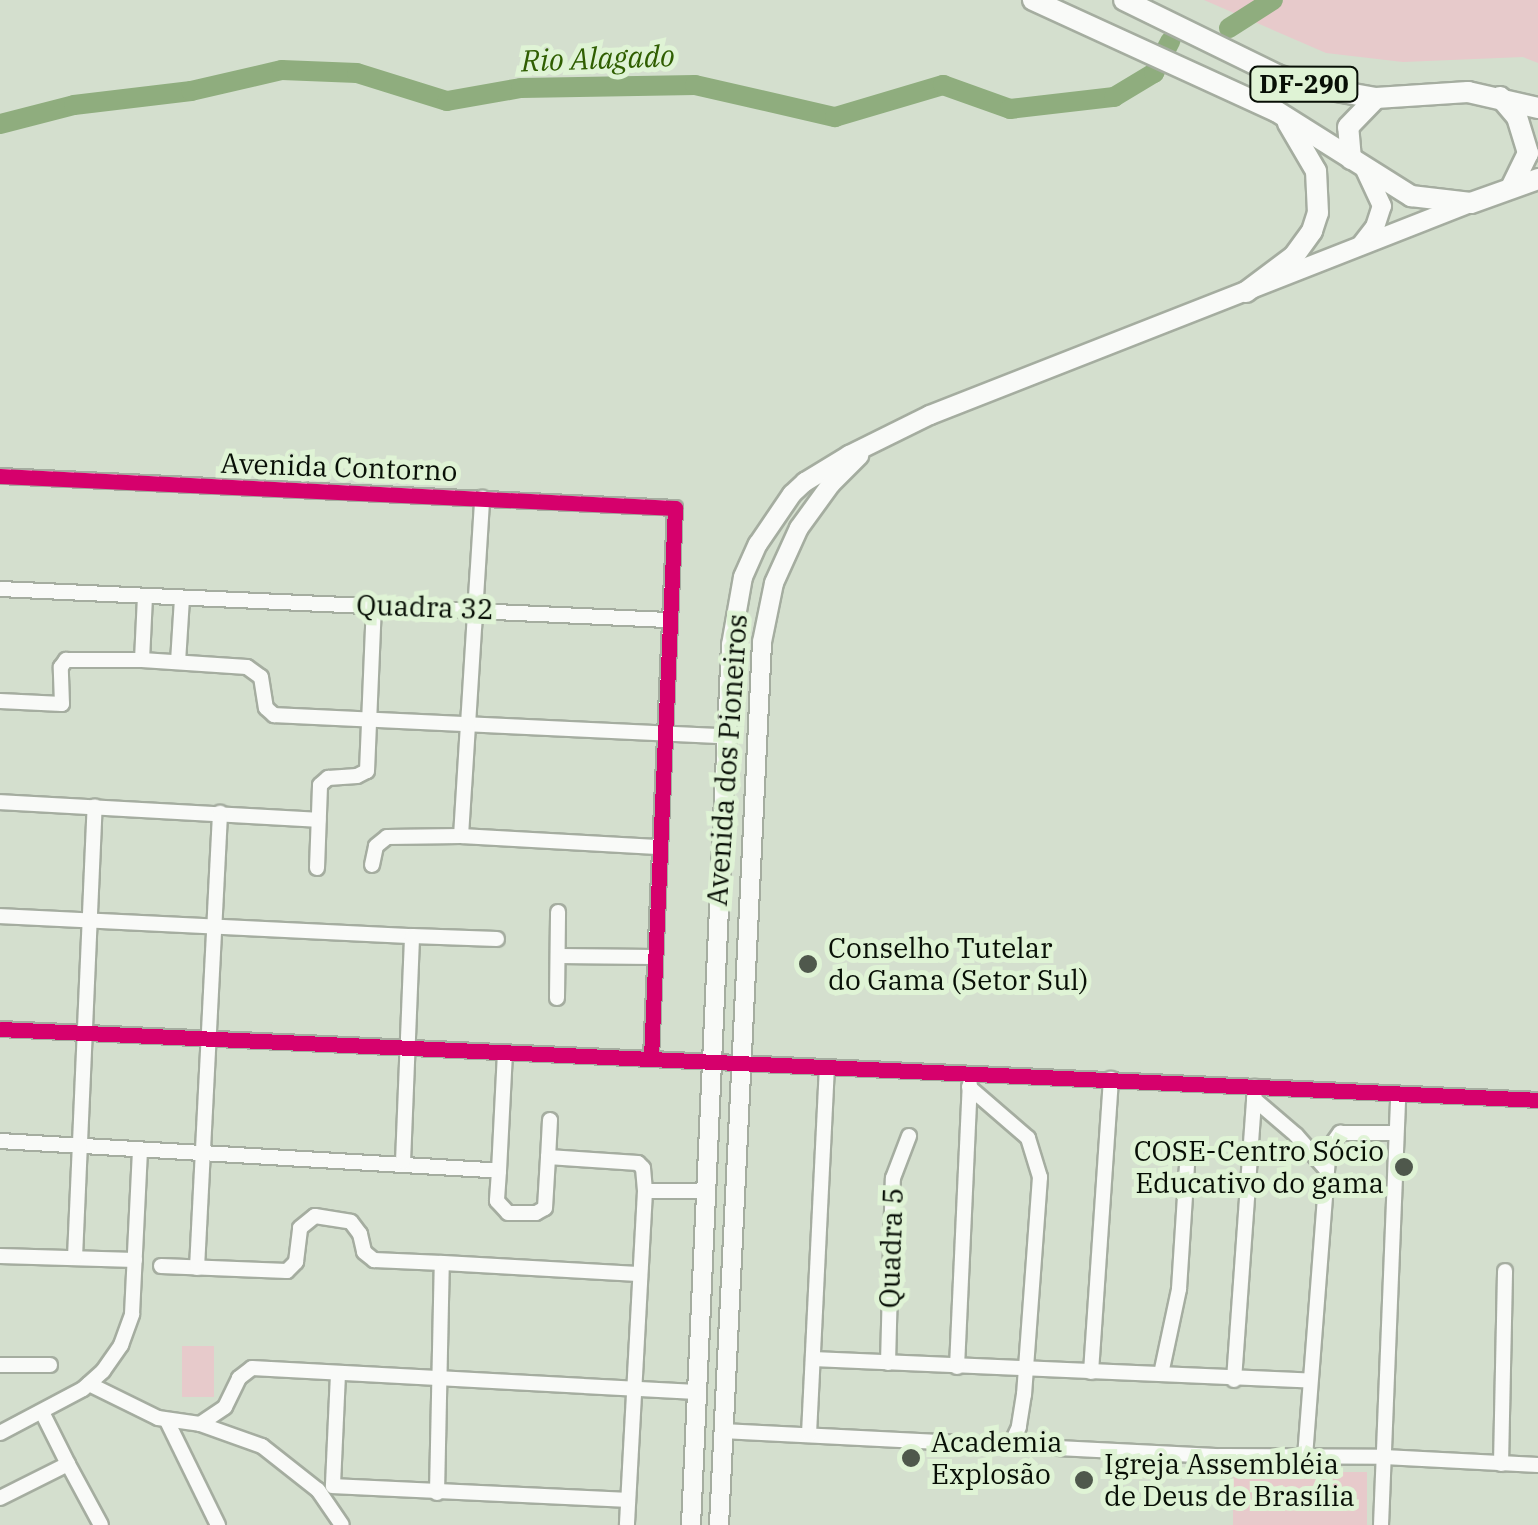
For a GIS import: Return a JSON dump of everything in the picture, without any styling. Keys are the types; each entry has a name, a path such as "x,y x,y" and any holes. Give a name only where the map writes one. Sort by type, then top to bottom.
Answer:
{"highway":[{"name":"DF-290","path":"1033,0 1276,111 1411,196 1470,203 1538,178"},
{"name":"DF-290","path":"1124,0 1277,75 1338,94 1376,98 1432,92 1500,97 1538,108"},
{"path":"1500,97 1517,117 1528,152 1512,186"},
{"path":"1358,165 1348,127 1376,98"},
{"path":"1246,292 1294,256 1312,231 1318,212 1319,186 1311,157 1276,111"}],"main road":[{"path":"1358,165 1382,206 1375,227 1359,248"},
{"path":"870,446 930,415 1470,203"},
{"name":"Avenida dos Pioneiros","path":"691,1525 731,645 743,577 758,544 792,494 826,467 870,446"},
{"name":"Avenida dos Pioneiros","path":"720,1525 762,642 774,583 799,528 831,484 870,446"},
{"path":"743,577 758,575 774,583"},
{"path":"718,892 730,888 748,896"},
{"path":"702,1260 713,1264 730,1258"},
{"path":"702,1280 729,1284"}],"street":[{"name":"Avenida Contorno","path":"0,476 675,508 668,620"},
{"path":"461,836 482,498"},
{"name":"Quadra 32","path":"0,589 668,620"},
{"path":"142,660 145,597"},
{"path":"178,662 182,599"},
{"path":"317,868 323,780 367,771 373,717 374,605"},
{"path":"650,1058 668,620"},
{"path":"0,701 62,704 60,667 66,660 142,660 254,670 262,677 266,708 274,714 728,736"},
{"path":"0,802 318,820"},
{"path":"75,1257 95,806"},
{"path":"197,1268 220,814"},
{"path":"372,865 380,839 461,836 657,847"},
{"path":"557,998 558,912"},
{"path":"0,916 497,939"},
{"path":"402,1162 412,936"},
{"path":"559,956 653,957"},
{"path":"0,1028 827,1067 970,1080 1112,1079 1254,1093 1538,1100"},
{"path":"505,1052 500,1208 508,1213 536,1213 546,1203 550,1120"},
{"path":"810,1434 827,1067"},
{"path":"1092,1372 1112,1079"},
{"path":"957,1367 970,1080"},
{"path":"970,1080 1028,1138 1038,1162 1035,1288 1019,1427 1010,1446"},
{"path":"1254,1093 1326,1169"},
{"path":"1234,1380 1254,1093"},
{"path":"1380,1525 1398,1096"},
{"path":"1304,1457 1329,1148 1340,1133 1396,1134"},
{"name":"Quadra 5","path":"888,1363 893,1178 909,1136"},
{"path":"0,1141 402,1162 500,1171"},
{"path":"1161,1374 1178,1288 1188,1148"},
{"path":"0,1434 89,1384 121,1346 132,1314 140,1149"},
{"path":"548,1158 638,1162 646,1191 627,1525"},
{"path":"646,1191 706,1190"},
{"path":"161,1266 287,1270 296,1262 300,1228 315,1216 351,1222 360,1234 364,1252 374,1260 640,1274"},
{"path":"0,1256 135,1260"},
{"path":"438,1493 442,1263"},
{"path":"1501,1464 1506,1272"},
{"path":"814,1359 1308,1381"},
{"path":"0,1365 50,1365"},
{"path":"200,1424 225,1406 239,1378 252,1368 696,1392"},
{"path":"332,1507 338,1374"},
{"path":"89,1384 167,1421 200,1424 283,1458 332,1507 342,1525"},
{"path":"42,1412 100,1525"},
{"path":"167,1421 218,1525"},
{"path":"722,1431 1538,1465"},
{"path":"0,1498 68,1464"},
{"path":"333,1486 628,1500"}],"shaded area":[{"path":"1204,0 1538,0 1538,63 1523,57 1403,62 1326,53"},
{"path":"182,1346 214,1346 214,1397 182,1397"},
{"path":"1233,1472 1367,1472 1367,1525 1233,1525"}],"waterway":[{"name":"Rio Alagado","path":"1229,28 1273,0"},
{"name":"Rio Alagado","path":"0,124 74,105 191,91 282,70 357,73 447,101 521,88 695,85 835,117 943,85 1010,109 1114,97 1154,73 1170,41"}],"cycle path":[{"path":"0,476 675,508 651,1058"},
{"path":"0,1029 1538,1100"}],"place":[{"name":"Conselho Tutelar do Gama (Setor Sul)","path":"808,964"},
{"name":"COSE-Centro Sócio Educativo do gama","path":"1404,1167"},
{"name":"Academia Explosão","path":"911,1458"},
{"name":"Igreja Assembléia de Deus de Brasília","path":"1084,1480"}]}
